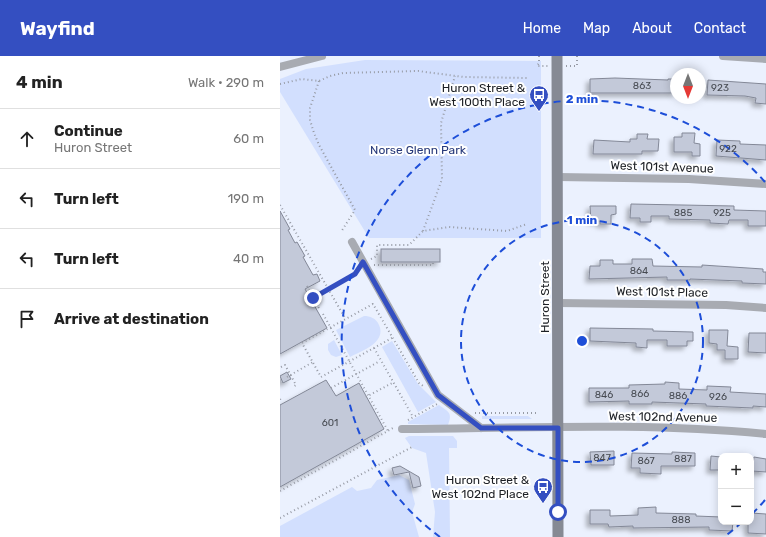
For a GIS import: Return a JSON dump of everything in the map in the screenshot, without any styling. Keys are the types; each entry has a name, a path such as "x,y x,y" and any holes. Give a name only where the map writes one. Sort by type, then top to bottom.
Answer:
{"main road":[{"name":"Huron Street","path":"557,56 558,537"}],"street":[{"path":"280,66 322,56"},
{"path":"723,56 766,59"},
{"name":"West 101st Avenue","path":"558,177 689,179 766,184"},
{"path":"352,242 438,395 481,428"},
{"name":"West 101st Place","path":"558,303 726,305 766,308"},
{"name":"West 102nd Avenue","path":"398,428 650,428 732,431 766,434"}],"path":[{"path":"537,66 539,63 539,56"},
{"path":"577,56 577,66"},
{"path":"280,84 302,79 319,82 330,76 343,73 418,71 455,76 528,78"},
{"path":"313,298 355,274 364,262 378,256 377,245 409,245 422,231 442,179 441,123 455,76"},
{"path":"319,82 310,108 310,120 319,145 355,210 341,232"},
{"path":"280,205 345,319"},
{"path":"422,231 449,227 507,231 527,224"},
{"path":"364,262 372,265 433,265 433,262"},
{"path":"307,286 320,310"},
{"path":"373,304 392,338 321,377 302,343 345,319 373,304"},
{"path":"323,314 378,416 388,431"},
{"path":"374,348 413,417"},
{"path":"331,388 381,360"},
{"path":"287,376 313,362"},
{"path":"281,366 285,364 296,385 293,387"},
{"path":"368,396 394,382"},
{"path":"407,420 437,403"},
{"path":"475,413 536,413"},
{"path":"280,491 358,446 388,431 398,428"},
{"path":"280,518 412,446"}],"green space":[{"name":"Norse Glenn Park","path":"365,60 541,61 541,238 369,238 280,92 280,79 306,69"},
{"path":"364,316 373,318 378,323 381,331 380,336 377,341 367,349 350,357 336,330"},
{"path":"334,340 342,355 336,357 331,355 328,350 328,344"},
{"path":"392,341 418,384 436,402 418,412 382,347"},
{"path":"439,405 450,415 448,425 408,424 408,422"},
{"path":"482,416 528,416 532,419 482,419"},
{"path":"409,436 453,436 457,441 457,448 449,448 450,537 433,537 435,512 426,453 412,448 405,438"},
{"path":"399,475 409,480 415,504 412,512 419,537 280,537 280,526 352,487 357,491 371,488 377,480"}],"building":[{"path":"590,79 670,79 670,93 590,93"},
{"path":"708,80 766,84 766,104 755,103 756,98 745,96 707,95"},
{"path":"682,133 695,133 694,143 700,144 700,156 692,156 692,152 674,152 674,137 682,137"},
{"path":"637,134 648,134 647,139 659,139 658,151 642,151 642,154 593,154 594,140 630,142 630,139 637,139"},
{"path":"717,140 740,141 740,144 766,145 766,160 716,156"},
{"path":"631,204 734,206 734,210 766,211 766,226 748,226 748,220 729,220 728,224 710,223 710,220 669,219 669,216 651,216 651,222 640,222 640,218 630,218"},
{"path":"590,206 616,206 616,214 611,215 611,224 600,224 600,221 591,221"},
{"path":"280,211 290,229 288,230 295,243 297,242 305,256 303,257 313,275 317,274 320,281 305,289 327,328 280,354"},
{"path":"381,249 440,249 440,262 381,262"},
{"path":"632,259 652,259 653,266 702,267 702,265 763,269 763,272 766,272 766,284 742,283 742,281 690,279 667,280 667,277 589,279 590,266 600,266 600,260 613,260 613,264 632,264"},
{"path":"590,328 653,329 653,331 693,332 693,341 687,341 687,346 667,346 667,340 647,340 647,348 636,347 636,343 590,341"},
{"path":"709,330 728,330 727,346 738,347 738,359 725,359 725,350 717,350 717,344 709,343"},
{"path":"749,333 766,333 766,353 748,352"},
{"path":"287,372 291,379 283,383 280,376"},
{"path":"326,380 336,396 359,383 384,429 280,487 280,405"},
{"path":"665,382 679,383 679,389 707,390 707,386 731,387 730,392 766,394 766,407 753,406 753,408 706,406 706,404 652,402 652,404 629,404 629,401 589,402 589,388 629,388 629,385 665,384"},
{"path":"614,451 614,465 591,465 590,452"},
{"path":"672,452 695,453 695,466 661,466 661,474 640,473 640,468 631,468 632,453 672,454"},
{"path":"711,456 718,457 718,470 710,470"},
{"path":"754,457 766,459 766,472 754,471"},
{"path":"400,466 419,477 421,486 413,488 409,472 394,475 392,468"},
{"path":"656,507 656,513 696,514 696,516 718,517 718,525 733,525 732,531 709,530 709,527 633,528 633,526 609,527 608,524 590,524 590,510 610,510 610,516 638,515 638,508"},
{"path":"754,513 766,514 766,534 748,533 748,525 754,525"}],"place":[{"name":"Huron Street & West 100th Place","path":"539,112"},
{"name":"Huron Street & West 102nd Place","path":"543,504"}],"route":[{"path":"313,298 355,274 363,262 438,395 481,428 558,428 558,512"}]}
